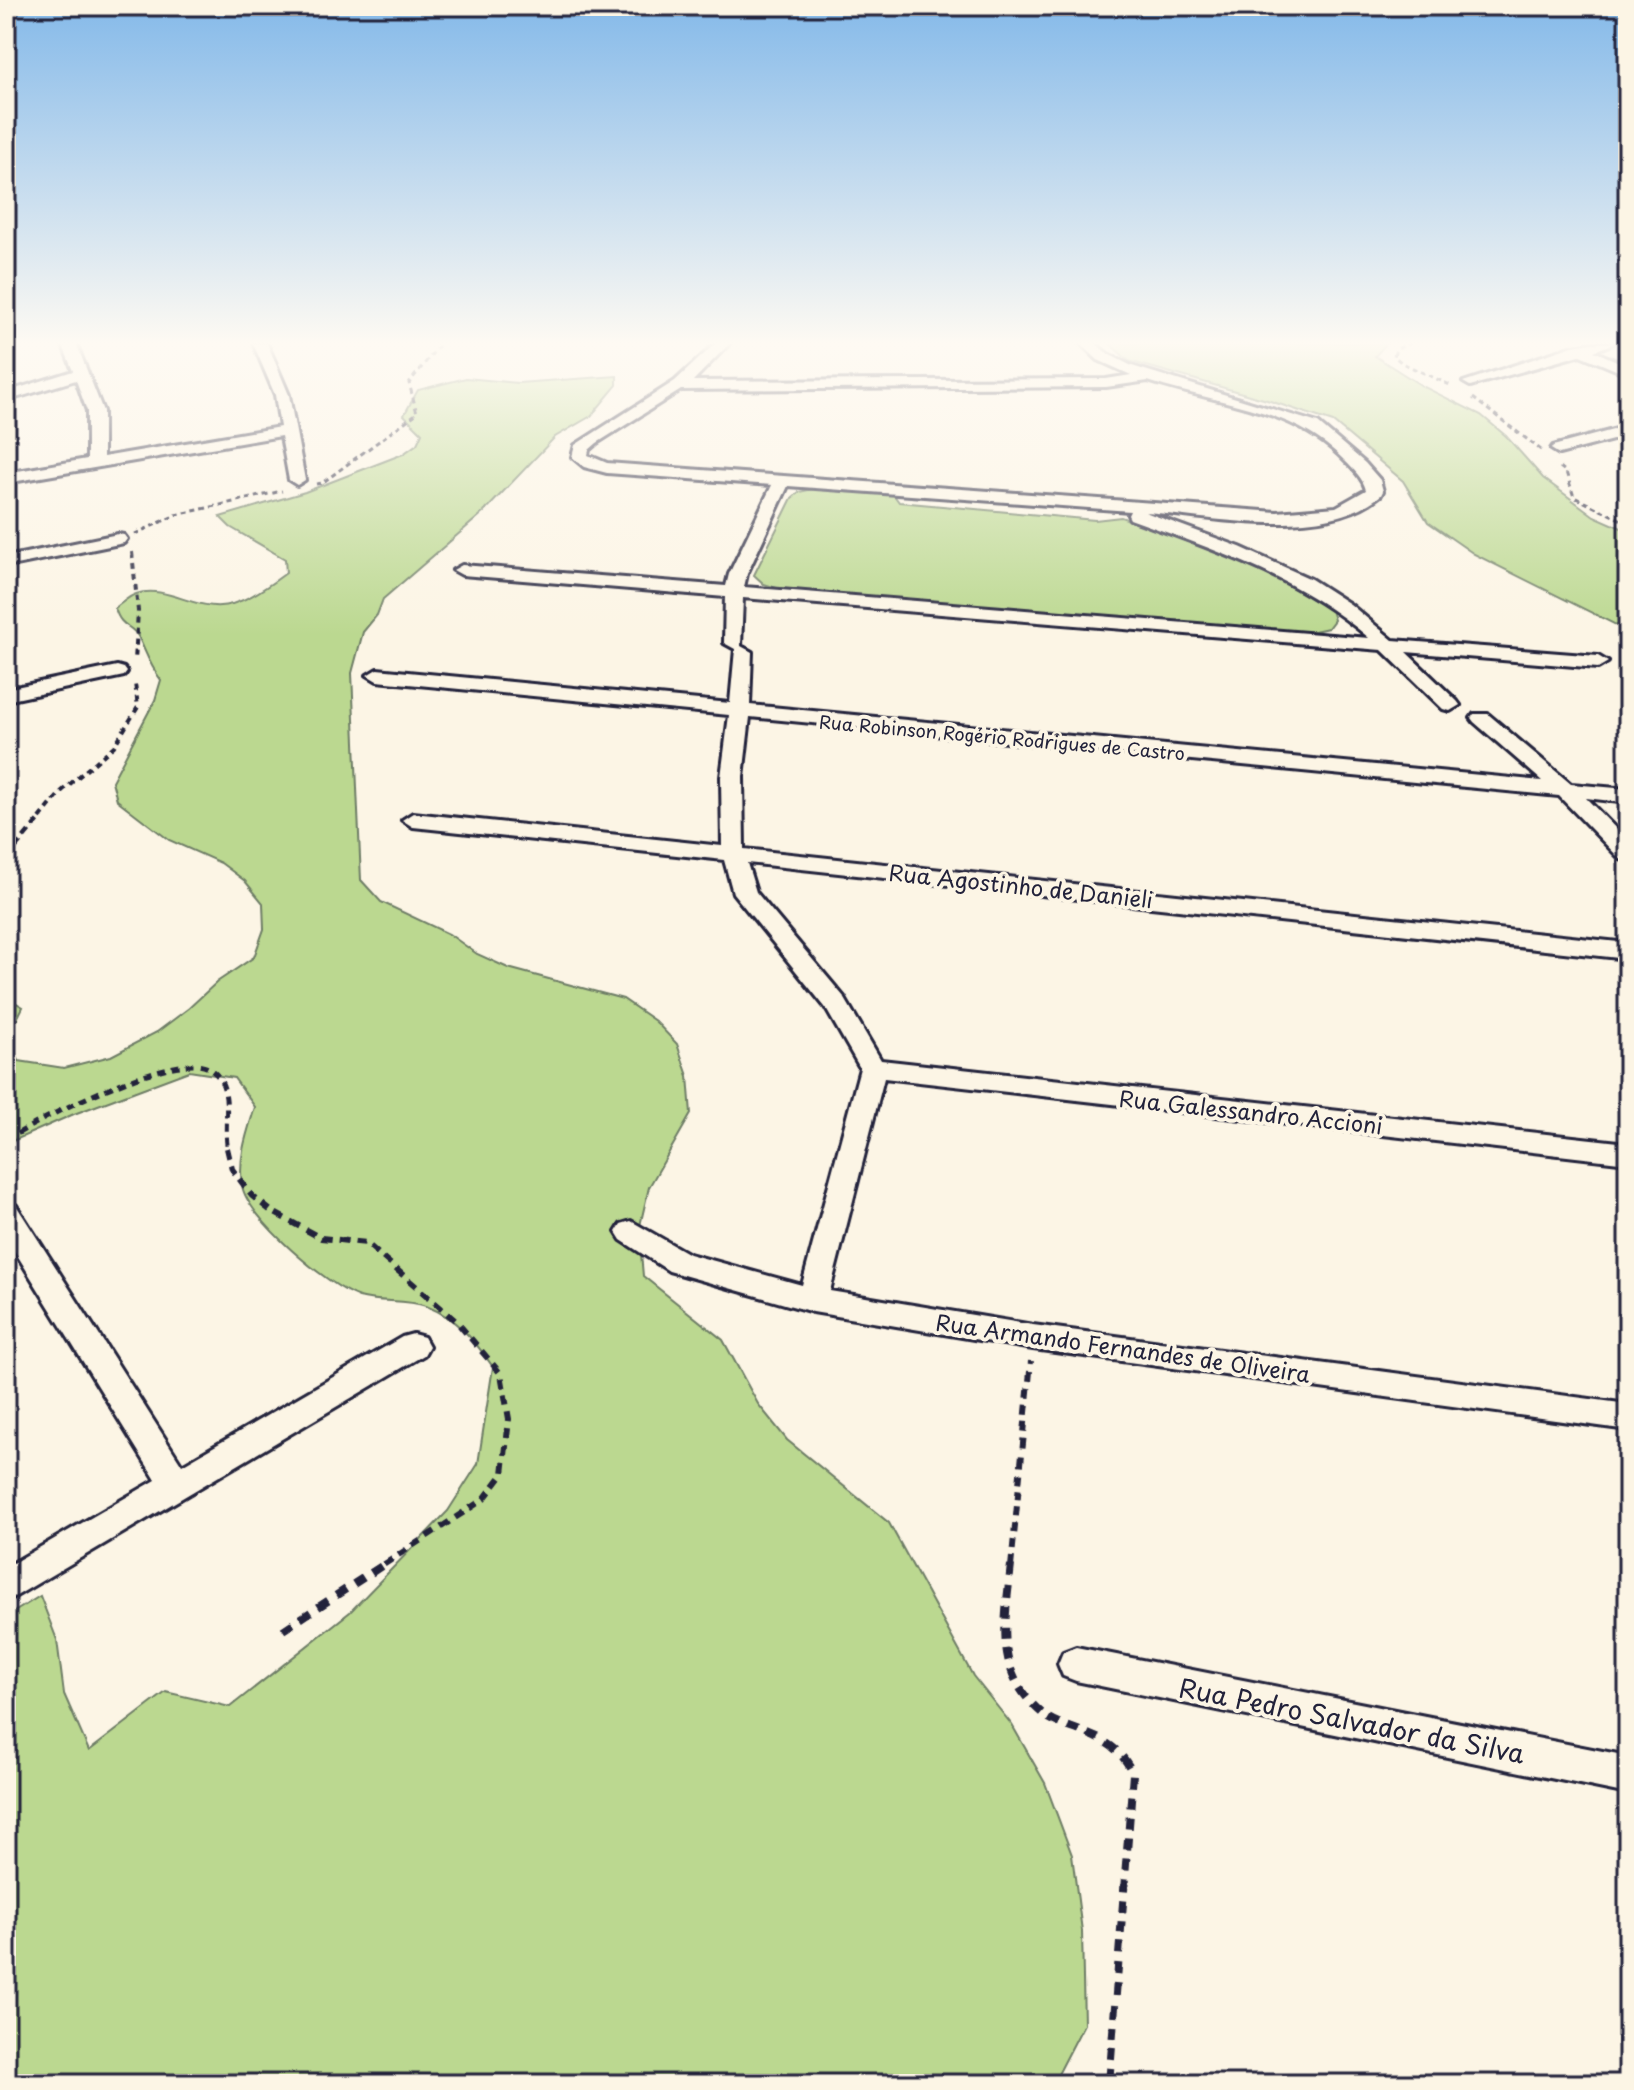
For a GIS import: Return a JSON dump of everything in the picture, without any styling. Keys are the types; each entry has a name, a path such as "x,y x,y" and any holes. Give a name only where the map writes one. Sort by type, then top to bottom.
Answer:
{"street":[{"path":"95,441 95,462"},
{"path":"6,478 225,441"},
{"path":"291,441 297,480"},
{"path":"590,441 581,448 580,457 590,464 607,468 1277,517 1337,513 1354,506 1375,491 1372,480 1330,441"},
{"path":"1554,455 1599,441"},
{"path":"782,481 738,574 734,592 740,712 732,777 733,853 745,893 835,1003 873,1068 813,1300"},
{"path":"1119,504 1129,512 1256,559 1305,583 1351,614 1450,705"},
{"path":"1202,540 1205,526 1225,513"},
{"path":"6,562 118,539"},
{"path":"462,570 1598,662"},
{"path":"6,695 128,674"},
{"name":"Rua Robinson Rogério Rodrigues de Castro","path":"377,675 1628,796"},
{"path":"1481,718 1566,791 1628,854"},
{"name":"Rua Agostinho de Danieli","path":"413,820 1628,951"},
{"name":"Rua Galessandro Accioni","path":"873,1068 1628,1153"},
{"path":"6,1213 177,1485"},
{"name":"Rua Armando Fernandes de Oliveira","path":"631,1232 680,1263 813,1300 1033,1337 1628,1417"},
{"path":"6,1586 413,1346"},
{"name":"Rua Pedro Salvador da Silva","path":"1076,1664 1628,1775"}],"path":[{"path":"1535,441 1554,455 1566,472 1574,497 1628,523"},
{"path":"6,859 62,791 114,746 138,707 128,674 138,611 131,541 118,539"},
{"path":"6,1141 27,1126 139,1075 197,1064 211,1069 225,1087 226,1142 232,1169 252,1196 271,1211 321,1238 366,1243 456,1321 501,1374 509,1419 503,1474 484,1499 283,1630"},
{"path":"1033,1337 1004,1633 1013,1681 1045,1716 1109,1742 1126,1758 1133,1774 1109,2084"}],"green space":[{"path":"419,441 552,441 484,512 383,599 377,615 363,632 352,673 361,880 381,902 449,934 477,954 508,968 623,999 655,1021 677,1044 688,1076 691,1114 649,1187 639,1230 643,1276 723,1340 758,1404 787,1440 889,1523 973,1676 1012,1725 1045,1783 1072,1855 1082,1931 1084,2024 1053,2084 6,2084 6,1617 40,1596 57,1640 64,1694 89,1751 166,1692 230,1707 350,1612 448,1511 478,1464 493,1367 472,1339 447,1317 426,1306 367,1299 346,1291 310,1266 273,1232 247,1199 242,1185 242,1155 255,1107 234,1078 189,1071 74,1114 6,1144 6,997 23,1007 8,1037 19,1061 64,1068 111,1056 157,1032 217,982 254,957 264,929 263,903 245,881 221,863 169,840 117,800 112,781 155,700 161,680 136,634 120,620 115,608 133,595 146,592 214,606 233,604 252,596 286,573 285,559 230,527 220,517 305,492 403,454"},
{"path":"1355,441 1510,441 1543,478 1594,516 1628,531 1628,631 1474,554 1428,522 1403,481"},
{"path":"818,488 893,494 899,502 1095,520 1121,517 1256,567 1331,610 1334,620 1328,628 1305,633 783,590 764,584 754,575 792,498 799,492"}]}
